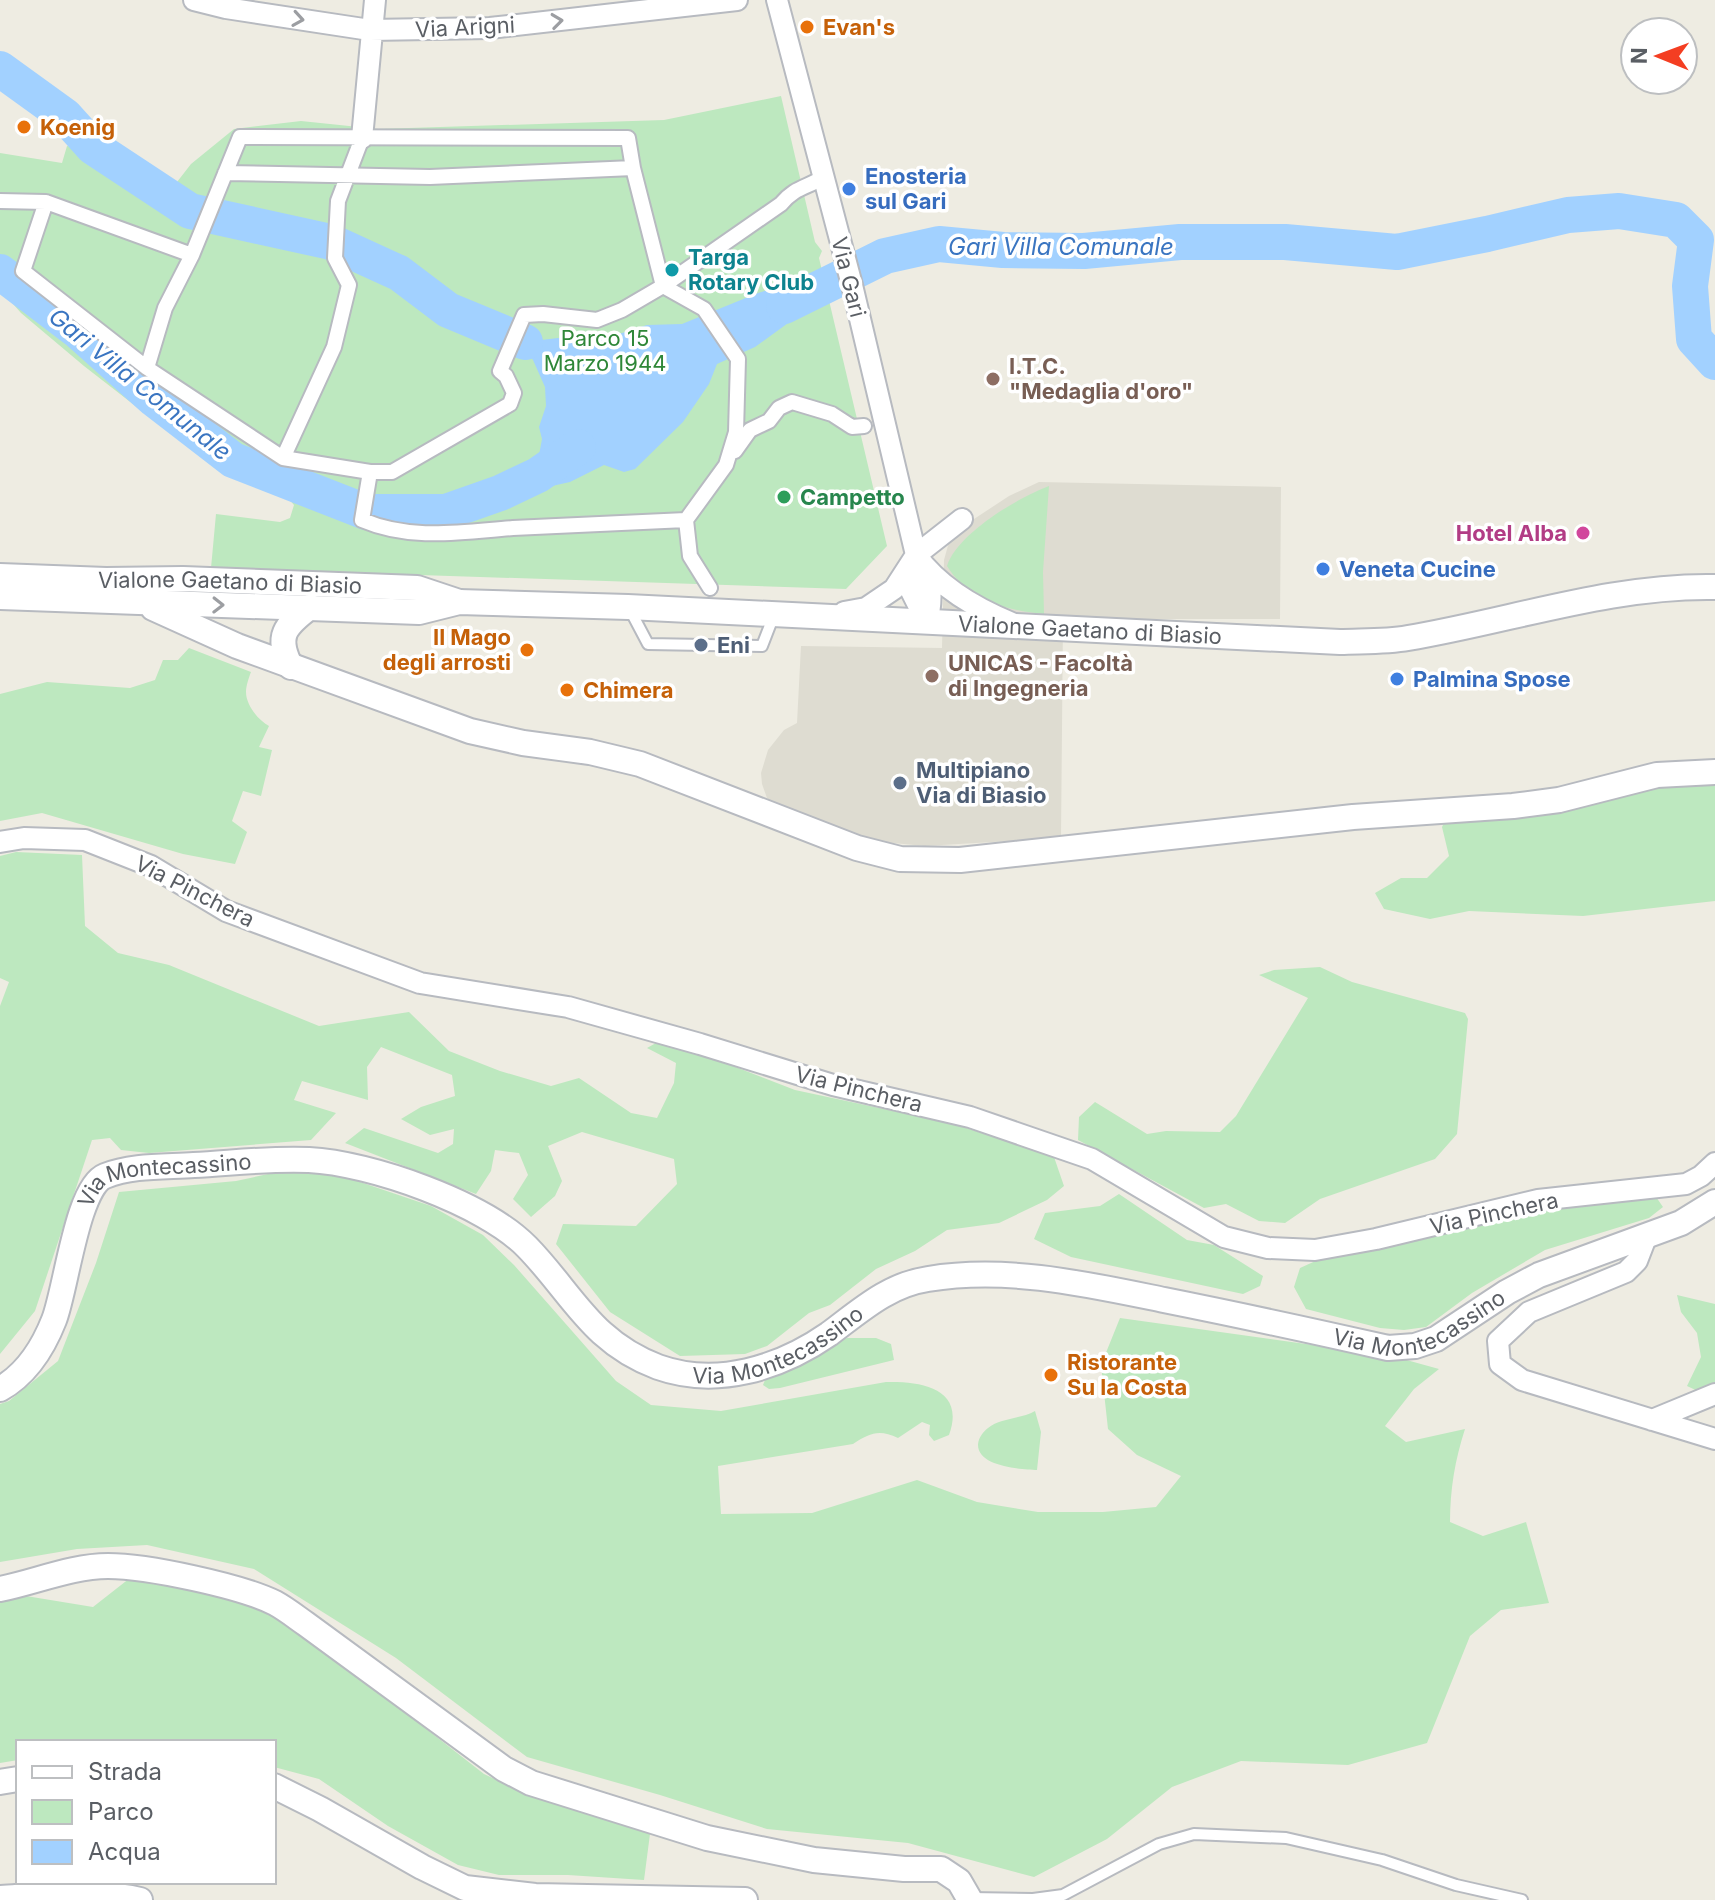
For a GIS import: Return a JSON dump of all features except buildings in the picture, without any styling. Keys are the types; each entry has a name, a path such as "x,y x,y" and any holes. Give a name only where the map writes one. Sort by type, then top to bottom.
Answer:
{"street":[{"name":"Via Arigni","path":"194,0 226,8 370,30 490,28 737,0"},
{"path":"283,458 334,347 349,285 335,258 338,201 362,138 375,0"},
{"name":"Via Gari","path":"777,0 920,561 911,573 910,589 927,623"},
{"path":"147,368 165,308 192,255 240,137 628,138 663,286 704,309 738,359 736,432 726,465"},
{"path":"225,173 430,177 633,168"},
{"path":"46,202 23,271 147,368 283,458 370,472 392,472 510,404 514,393 500,371 524,315 597,320 622,310 663,286 781,204 793,190 824,177"},
{"path":"0,201 46,202 192,255"},
{"path":"710,588 690,556 686,520 750,430 769,421 779,408 792,402 832,414 852,427 864,426"},
{"path":"370,472 362,520 382,529 421,534 462,534 686,520"},
{"path":"824,616 866,608 894,589 962,519"},
{"path":"920,561 970,604 1024,627"},
{"name":"Vialone Gaetano di Biasio","path":"0,576 417,588 459,602"},
{"path":"76,579 142,603 176,611 291,667 470,731 640,764 857,848 900,859 976,859 1353,817 1513,806 1559,800 1657,775 1715,772"},
{"path":"176,611 183,579"},
{"name":"Vialone Gaetano di Biasio","path":"176,611 310,607 419,612 459,602 774,613 1340,642 1404,639 1627,593 1690,586 1715,587"},
{"name":"Vialone Gaetano di Biasio","path":"0,597 142,603"},
{"path":"291,667 283,651 284,634 287,626 310,607"},
{"name":"Via Pinchera","path":"0,842 24,838 85,840 151,866 226,911 420,983 568,1007 833,1085 970,1117 1092,1159 1224,1237 1268,1248 1315,1250 1376,1239 1538,1200 1686,1184 1715,1163"},
{"name":"Via Montecassino","path":"0,1389 28,1369 55,1318 82,1212 91,1189 101,1177 149,1168 306,1159 338,1162 438,1193 486,1215 526,1246 586,1320 624,1350 660,1368 699,1374 738,1374 787,1359 891,1290 929,1279 980,1275 1023,1276 1086,1284 1388,1348 1415,1346 1436,1339 1507,1292 1539,1275 1681,1223 1715,1202"},
{"path":"1647,1235 1637,1261 1626,1272 1529,1312 1498,1341 1500,1364 1522,1380 1715,1439"},
{"path":"1652,1420 1715,1394"},
{"path":"0,1589 79,1569 107,1566 140,1568 246,1591 276,1604 306,1624 504,1769 531,1783 707,1838 814,1860 904,1869 941,1869 959,1881 970,1899"},
{"path":"276,1787 465,1888 535,1896 745,1900"},
{"path":"0,1898 48,1894 125,1896 140,1900"}],"lane":[{"path":"628,607 648,644 762,646 774,613"},
{"path":"970,1899 1033,1899 1063,1895 1159,1844 1194,1834 1286,1838 1382,1860 1456,1885 1522,1900"}],"shaded area":[{"name":"UNICAS - Facoltà di Ingegneria","path":"1039,482 1281,487 1280,619 1063,619 1061,838 925,846 861,840 778,807 767,798 761,773 768,750 784,730 797,723 801,646 942,648 944,560 949,542 971,521 1009,496"}],"green space":[{"name":"Parco 15 Marzo 1944","path":"781,96 815,242 822,251 819,258 887,546 846,589 211,568 216,514 280,522 290,518 294,505 280,489 219,471 84,366 21,313 0,289 0,153 62,163 67,146 117,154 177,182 191,164 234,129 301,121 378,129 664,120"},
{"path":"1049,486 1043,572 1044,614 1002,606 965,587 947,566 953,554 990,518"},
{"path":"189,648 251,672 246,690 248,702 257,716 269,726 259,747 272,750 261,796 243,791 232,821 247,832 235,864 183,854 42,813 0,821 0,694 47,682 130,688 155,680 163,660 178,660"},
{"path":"1683,773 1715,782 1715,901 1583,916 1469,911 1430,919 1384,909 1375,893 1401,878 1427,878 1449,856 1442,827 1450,811"},
{"path":"16,852 82,855 85,926 118,953 169,965 319,1026 409,1012 449,1051 551,1086 579,1078 631,1113 657,1118 674,1083 676,1063 647,1048 663,1039 795,1090 954,1124 1054,1157 1064,1186 1047,1200 999,1223 947,1230 915,1251 876,1269 830,1305 809,1313 767,1346 745,1354 680,1356 610,1312 556,1244 563,1224 636,1226 677,1184 674,1159 582,1132 548,1146 562,1181 555,1196 531,1217 513,1199 528,1175 519,1153 495,1150 491,1171 476,1194 345,1143 364,1128 438,1153 453,1144 454,1129 430,1135 401,1119 421,1107 455,1096 452,1075 381,1047 367,1067 368,1100 302,1081 294,1100 336,1113 311,1140 149,1153 121,1150 110,1138 92,1140 35,1311 0,1354 0,1006 9,982 0,978 0,856"},
{"path":"1320,967 1352,982 1465,1013 1468,1019 1457,1134 1435,1159 1320,1199 1285,1223 1259,1221 1226,1204 1204,1208 1078,1140 1079,1117 1095,1102 1147,1134 1166,1131 1220,1132 1236,1116 1308,998 1259,975 1274,970"},
{"path":"310,1165 431,1206 483,1235 514,1265 616,1381 651,1405 721,1411 899,1382 937,1390 946,1397 951,1407 953,1419 949,1435 934,1441 929,1435 930,1425 922,1422 898,1438 875,1434 853,1444 718,1466 721,1514 812,1513 917,1480 977,1502 1038,1512 1103,1512 1156,1507 1181,1476 1137,1455 1108,1429 1101,1365 1120,1318 1392,1356 1439,1369 1414,1389 1385,1426 1406,1442 1465,1429 1454,1475 1450,1522 1483,1536 1526,1522 1549,1603 1501,1610 1470,1636 1427,1743 1348,1765 1241,1761 1172,1787 1107,1839 1034,1877 908,1843 767,1829 527,1757 396,1658 254,1569 147,1545 77,1549 0,1562 0,1404 9,1401 58,1361 96,1263 119,1192 236,1181"},
{"path":"1119,1194 1187,1240 1214,1245 1263,1276 1260,1286 1243,1294 1071,1257 1034,1239 1045,1213 1100,1206"},
{"path":"1654,1194 1663,1207 1649,1218 1545,1250 1472,1293 1426,1327 1404,1330 1380,1328 1306,1309 1294,1287 1300,1268 1331,1254 1560,1200"},
{"path":"1677,1295 1715,1304 1715,1384 1702,1393 1687,1386 1701,1357 1697,1333 1681,1312"},
{"path":"847,1338 876,1338 891,1344 894,1360 780,1388 769,1389 763,1385 767,1375"},
{"path":"1035,1411 1041,1432 1037,1470 1001,1465 985,1458 978,1444 988,1428"},
{"path":"130,1578 231,1599 279,1619 342,1663 484,1774 531,1796 650,1834 644,1880 499,1875 458,1865 388,1826 319,1779 276,1768 276,1740 16,1740 16,1760 0,1763 0,1600 26,1596 93,1607"}],"water":[{"path":"811,277 820,278 825,284 824,297 755,347 717,364 709,384 683,422 635,469 624,472 604,465 570,482 552,486 538,475 542,439 539,427 546,406 545,387 533,360 523,347 525,342 558,338 594,342 647,325 682,324 758,293"}],"waterway":[{"path":"0,69 65,116 93,147 190,211 331,242 399,273 448,310 525,342"},
{"name":"Gari Villa Comunale","path":"784,306 885,256 939,244 1003,250 1084,251 1180,242 1285,242 1397,252 1568,215 1619,211 1676,220 1696,240 1690,286 1694,339 1715,362"},
{"name":"Gari Villa Comunale","path":"0,272 79,332 154,399 233,460 366,512 446,512 500,493 538,475 578,447"}],"place":[{"name":"Evan's","path":"807,27"},
{"name":"Koenig","path":"24,127"},
{"name":"Enosteria sul Gari","path":"849,189"},
{"name":"Targa Rotary Club","path":"672,270"},
{"name":"I.T.C. \"Medaglia d'oro\"","path":"993,379"},
{"name":"Campetto","path":"784,497"},
{"name":"Hotel Alba","path":"1583,533"},
{"name":"Veneta Cucine","path":"1323,569"},
{"name":"Eni","path":"701,645"},
{"name":"Il Mago degli arrosti","path":"527,650"},
{"name":"UNICAS - Facoltà di Ingegneria","path":"932,676"},
{"name":"Palmina Spose","path":"1397,679"},
{"name":"Chimera","path":"567,690"},
{"name":"Multipiano Via di Biasio","path":"900,783"},
{"name":"Ristorante Su la Costa","path":"1051,1375"}]}
